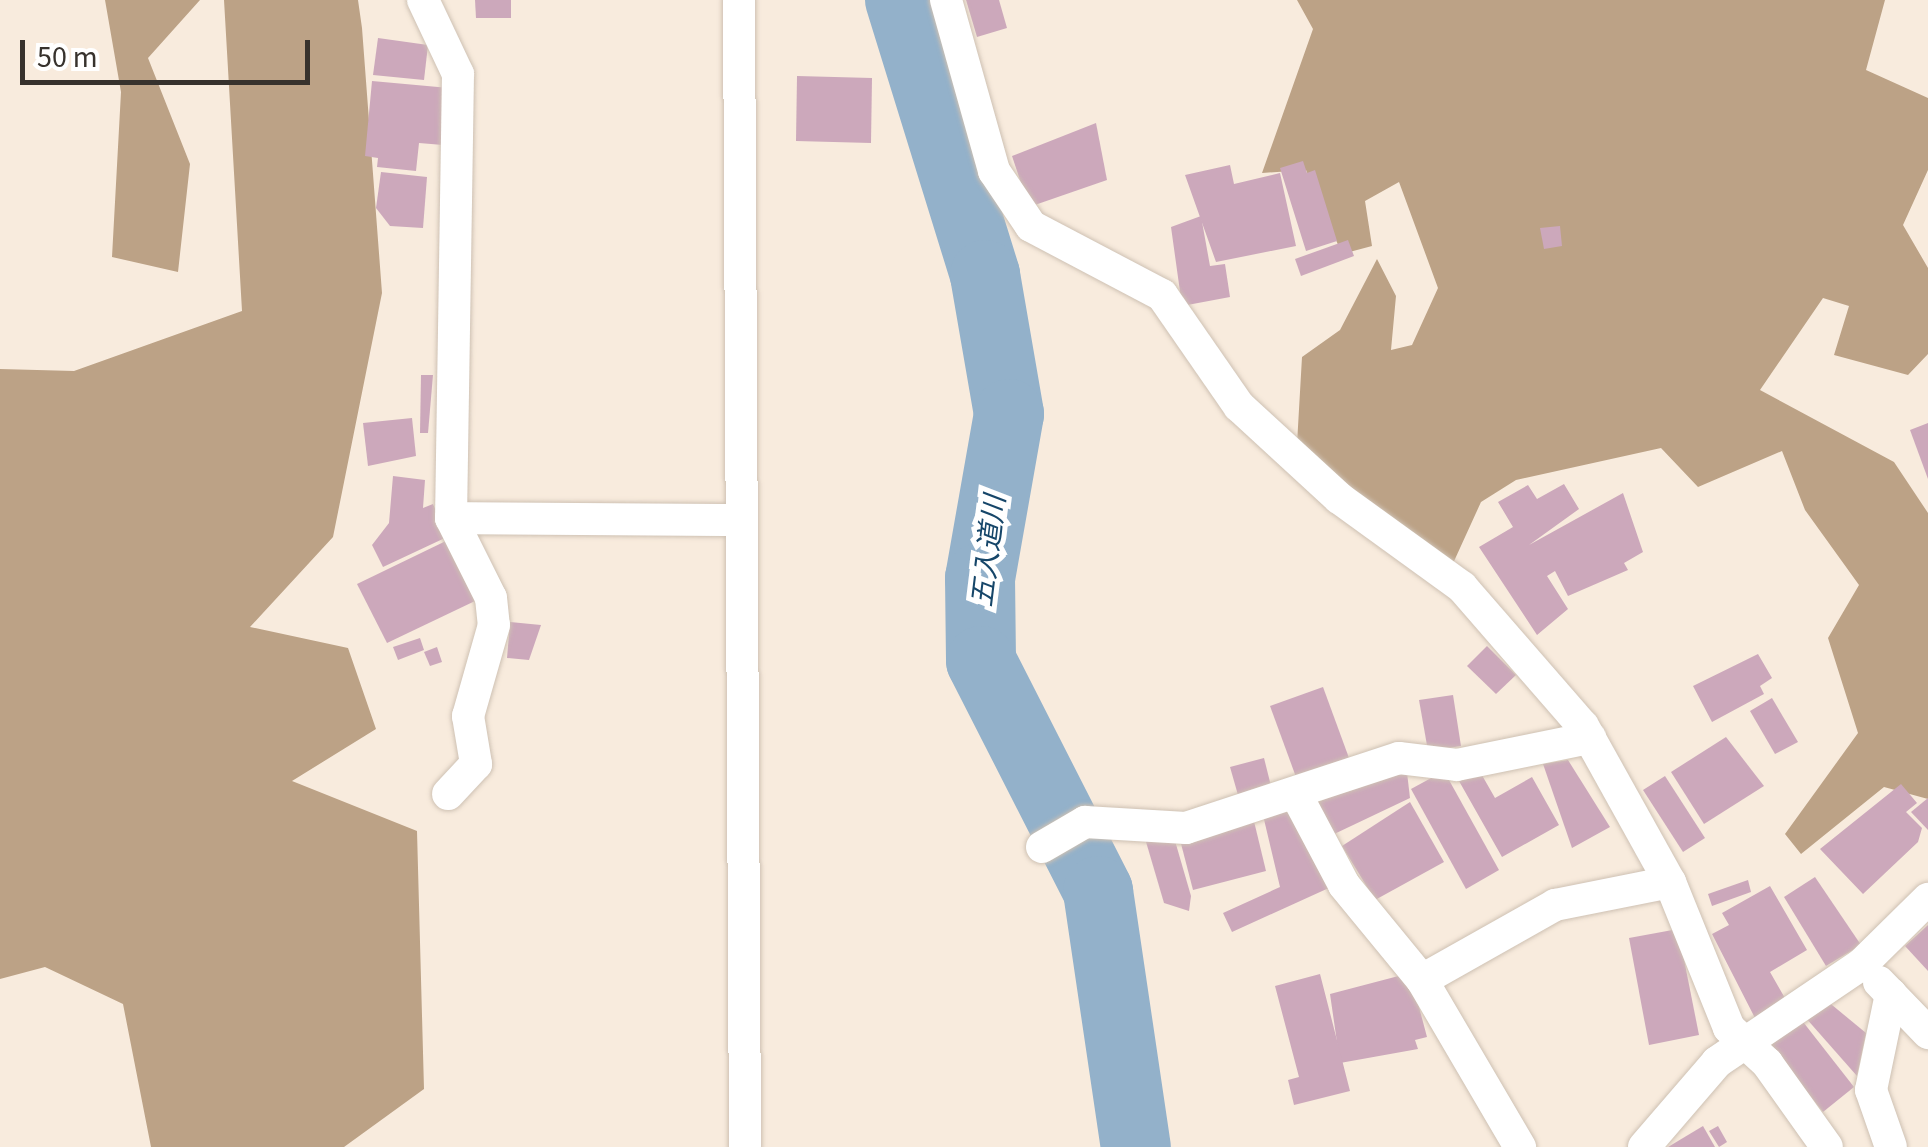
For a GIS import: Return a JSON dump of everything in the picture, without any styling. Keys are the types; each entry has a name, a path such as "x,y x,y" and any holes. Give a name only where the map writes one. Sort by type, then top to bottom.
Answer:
{"street":[{"path":"423,0 458,74 451,518 491,598 494,624 468,716 476,764 448,794"},
{"path":"740,0 745,1147"},
{"path":"946,0 994,172 1031,226 1162,295 1240,406 1339,498 1462,587 1590,738 1670,882 1742,1044 1767,1064 1827,1147"},
{"path":"451,518 742,520"},
{"path":"1042,847 1085,822 1186,828 1298,798 1399,758 1457,766 1590,738"},
{"path":"1298,798 1344,885 1422,980 1520,1147"},
{"path":"1422,980 1555,906 1670,882"},
{"path":"1644,1147 1742,1044 1862,964 1928,899"},
{"path":"1862,964 1928,1033"},
{"path":"1890,994 1871,1090 1891,1147"}],"shaded area":[{"path":"105,0 200,0 148,58 190,164 178,272 112,257 121,92"},
{"path":"224,0 358,0 362,28 382,293 333,537 250,627 348,648 376,729 292,781 417,831 424,1089 344,1147 151,1147 123,1004 45,967 0,979 0,369 74,371 242,311"},
{"path":"1297,0 1885,0 1866,70 1928,98 1928,170 1903,225 1928,268 1928,354 1908,375 1834,355 1849,306 1823,298 1760,390 1894,462 1928,513 1928,799 1884,787 1801,854 1785,834 1858,733 1828,638 1859,585 1805,510 1782,451 1698,487 1661,448 1516,480 1481,502 1450,570 1297,444 1302,357 1340,330 1377,259 1396,296 1391,350 1412,345 1438,288 1399,182 1365,201 1372,246 1342,254 1306,170 1262,173 1313,29"}],"building":[{"path":"475,0 511,0 511,18 476,18"},
{"path":"966,0 999,0 1007,28 977,37"},
{"path":"378,38 428,45 424,80 373,75"},
{"path":"797,76 872,78 871,143 796,141"},
{"path":"372,81 449,88 443,145 419,143 416,171 377,167 378,158 365,156"},
{"path":"1096,123 1107,180 1029,207 1012,156"},
{"path":"1303,161 1307,173 1315,170 1337,241 1306,251 1280,168"},
{"path":"1230,165 1234,184 1280,173 1296,246 1216,262 1185,175"},
{"path":"381,172 427,177 423,228 390,226 376,208"},
{"path":"1201,216 1210,266 1225,264 1230,297 1182,306 1171,227"},
{"path":"1560,226 1562,246 1544,249 1540,228"},
{"path":"1348,240 1354,256 1301,276 1295,259"},
{"path":"421,375 433,375 428,433 420,433"},
{"path":"412,418 416,456 368,466 363,423"},
{"path":"1928,423 1928,479 1910,430"},
{"path":"393,476 425,480 423,508 433,504 447,537 383,567 372,545 389,523"},
{"path":"1564,484 1579,509 1529,545 1623,493 1643,552 1624,563 1628,570 1568,596 1555,571 1547,576 1568,609 1537,635 1479,547 1513,527 1498,502 1528,485 1537,499"},
{"path":"450,539 475,601 387,643 357,584"},
{"path":"510,622 541,625 529,660 507,658"},
{"path":"420,638 424,650 398,660 393,647"},
{"path":"1487,646 1516,675 1496,694 1467,666"},
{"path":"437,647 442,662 430,666 424,652"},
{"path":"1758,654 1772,678 1760,686 1764,694 1712,722 1693,686"},
{"path":"1323,687 1349,758 1296,777 1270,706"},
{"path":"1453,695 1461,746 1428,751 1419,700"},
{"path":"1772,698 1798,742 1775,754 1750,711"},
{"path":"1726,737 1764,786 1704,824 1671,772"},
{"path":"1264,758 1271,786 1238,795 1230,767"},
{"path":"1568,760 1610,827 1572,848 1543,764"},
{"path":"1406,764 1410,798 1330,836 1316,803"},
{"path":"1479,770 1495,798 1532,777 1559,825 1502,857 1459,781"},
{"path":"1444,771 1499,870 1466,889 1411,789"},
{"path":"1665,776 1705,838 1683,852 1643,790"},
{"path":"1901,784 1917,803 1906,812 1922,828 1918,842 1863,894 1820,849"},
{"path":"1928,798 1928,830 1911,812"},
{"path":"1294,801 1331,887 1232,932 1223,913 1280,887 1262,811"},
{"path":"1410,802 1444,862 1375,900 1342,846"},
{"path":"1252,813 1266,871 1193,890 1178,832"},
{"path":"1171,827 1191,896 1189,911 1164,903 1144,835"},
{"path":"1815,877 1861,945 1826,966 1784,897"},
{"path":"1748,880 1751,892 1712,906 1708,894"},
{"path":"1770,886 1807,950 1770,972 1786,1000 1755,1018 1712,934 1729,925 1722,913"},
{"path":"1928,925 1928,971 1905,946"},
{"path":"1678,929 1699,1035 1649,1045 1629,938"},
{"path":"1410,973 1427,1037 1415,1040 1418,1049 1340,1063 1330,994"},
{"path":"1320,974 1350,1091 1294,1105 1288,1080 1299,1077 1275,986"},
{"path":"1826,1000 1866,1033 1857,1076 1805,1017"},
{"path":"1800,1018 1854,1087 1823,1112 1768,1043"},
{"path":"1703,1126 1715,1147 1668,1147"},
{"path":"1718,1126 1727,1142 1719,1147 1709,1131"}],"waterway":[{"name":"五入道川","path":"900,0 985,275 1009,414 980,578 981,661 1098,891 1136,1147"}]}
